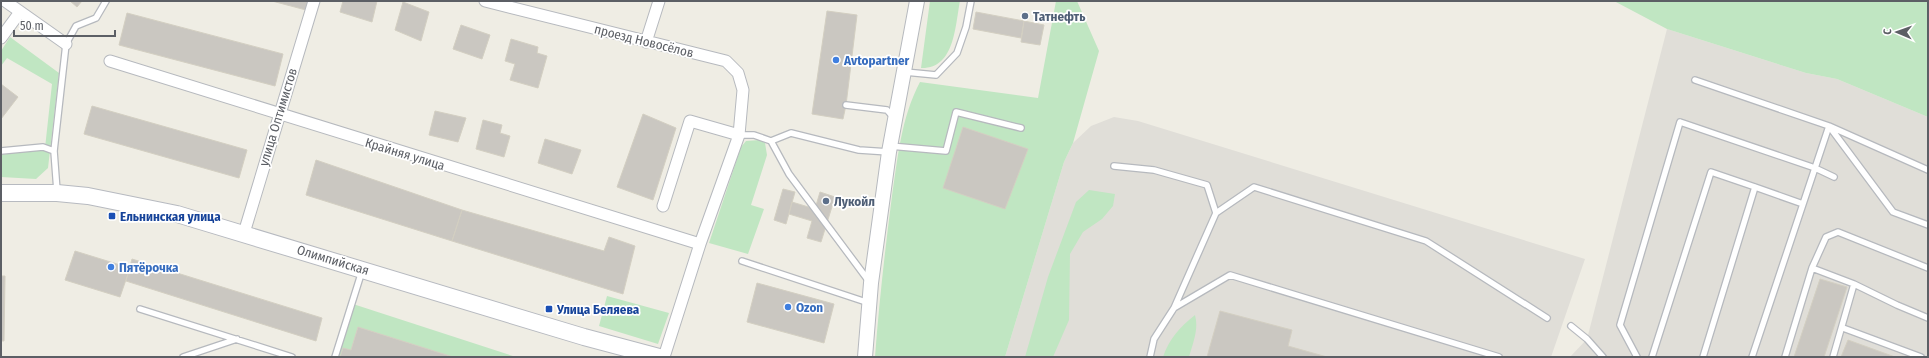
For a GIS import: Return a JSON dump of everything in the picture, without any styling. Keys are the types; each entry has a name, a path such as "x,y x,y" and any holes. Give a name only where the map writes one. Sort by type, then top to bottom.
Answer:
{"main road":[{"name":"Олимпийская","path":"1,193 57,193 88,196 177,214 584,337 659,357"}],"street":[{"path":"5,1 66,44"},
{"name":"улица Оптимистов","path":"244,233 314,1"},
{"name":"проезд Новосёлов","path":"485,1 726,61 738,73 743,90 739,136 700,244 664,357"},
{"path":"646,42 659,1"},
{"path":"865,357 871,283 889,149 905,72 917,1"},
{"path":"1,38 20,12"},
{"name":"Крайняя улица","path":"110,62 700,244"},
{"path":"663,206 690,121 739,136"}],"lane":[{"path":"57,193 54,151 66,44 76,26 96,18 106,1"},
{"path":"905,72 936,75 957,53 966,27 971,1"},
{"path":"1696,80 1829,126 1928,170"},
{"path":"846,105 887,110 895,118"},
{"path":"739,136 754,135 771,141 792,133 859,150 889,149 946,151 956,112 1021,128"},
{"path":"1636,357 1620,325 1680,122 1815,168 1834,177"},
{"path":"1752,357 1829,126"},
{"path":"1829,126 1893,212 1928,225"},
{"path":"771,141 789,174 871,283"},
{"path":"1,151 43,147 54,151"},
{"path":"1114,166 1154,170 1207,185 1216,212"},
{"path":"1652,357 1711,172 1803,204"},
{"path":"1150,357 1154,339 1174,308 1216,212 1254,187 1426,241 1547,318"},
{"path":"1703,357 1755,187"},
{"path":"1784,357 1812,268 1826,237 1838,232 1928,268"},
{"path":"742,261 869,303"},
{"path":"1812,268 1854,284 1897,306 1928,318"},
{"path":"335,357 363,269"},
{"path":"1174,308 1230,275 1500,357"},
{"path":"1832,357 1842,328 1854,284"},
{"path":"140,309 292,357"},
{"path":"1571,326 1587,339 1603,357"},
{"path":"1842,328 1921,357"},
{"path":"183,357 237,339"}],"shaded area":[{"path":"1667,29 1806,73 1837,79 1928,117 1928,357 1570,357 1587,339"},
{"path":"1114,117 1138,121 1585,259 1551,357 1005,357 1064,162 1073,143 1091,126"}],"green space":[{"path":"930,1 960,1 954,33 947,54 941,61 932,66 921,68"},
{"path":"1056,1 1077,1 1099,51 1073,143 1064,162 1005,357 875,357 878,317 898,152 908,110 920,82 1038,98"},
{"path":"1614,1 1928,1 1928,117 1837,79 1806,73 1667,29"},
{"path":"10,37 59,73 48,168 36,179 1,177 1,155 45,148 52,84 7,58 1,66 1,51"},
{"path":"760,140 765,143 767,155 751,205 764,209 748,254 709,243 741,147 746,141"},
{"path":"1089,190 1115,194 1113,206 1102,219 1083,232 1070,254 1069,320 1053,357 1025,357 1048,277 1076,202"},
{"path":"607,296 669,313 658,344 599,326"},
{"path":"353,304 516,357 453,357 358,327 351,350 343,348 340,357 337,357"},
{"path":"1195,315 1196,331 1189,357 1163,357 1168,345 1176,334"}],"building":[{"path":"70,1 82,1 77,7"},
{"path":"272,1 309,1 306,10"},
{"path":"343,1 377,1 372,22 340,12"},
{"path":"403,2 429,12 421,41 395,30"},
{"name":"Avtopartner","path":"827,11 857,15 843,119 812,114"},
{"path":"976,12 1024,21 1021,38 973,29"},
{"path":"127,13 283,54 275,86 119,45"},
{"path":"1024,21 1044,25 1040,45 1021,42"},
{"path":"461,25 490,35 482,59 453,49"},
{"path":"511,39 538,47 537,53 547,56 538,88 510,80 515,64 505,61"},
{"path":"1,84 18,97 1,119"},
{"path":"92,106 247,150 239,178 84,134"},
{"path":"435,111 466,118 458,142 429,135"},
{"path":"643,114 676,128 653,200 617,187"},
{"path":"483,120 502,125 500,133 510,136 504,157 476,149"},
{"path":"963,127 1028,149 1005,209 943,188"},
{"path":"545,139 581,150 572,174 538,163"},
{"path":"316,160 462,210 452,241 306,195"},
{"path":"783,189 795,192 786,224 774,220"},
{"path":"820,192 835,197 821,242 807,238 812,221 789,214 792,202 815,209"},
{"path":"462,210 604,251 609,237 635,246 623,294 452,241"},
{"path":"75,251 130,268 120,297 65,280"},
{"path":"132,259 322,318 316,341 126,281"},
{"path":"1,276 5,276 4,341 1,341"},
{"path":"1820,279 1847,287 1824,357 1794,357"},
{"path":"757,283 834,304 824,343 747,322"},
{"path":"1220,311 1292,330 1288,346 1327,357 1207,357"},
{"path":"358,327 453,357 340,357 343,348 351,350"},
{"path":"1848,340 1895,357 1841,357"}],"place":[{"name":"Татнефть","path":"1025,16"},
{"name":"Avtopartner","path":"836,60"},
{"name":"Лукойл","path":"826,201"},
{"name":"Ельнинская улица","path":"112,216"},
{"name":"Пятёрочка","path":"111,267"},
{"name":"Ozon","path":"788,307"},
{"name":"Улица Беляева","path":"549,309"}]}
